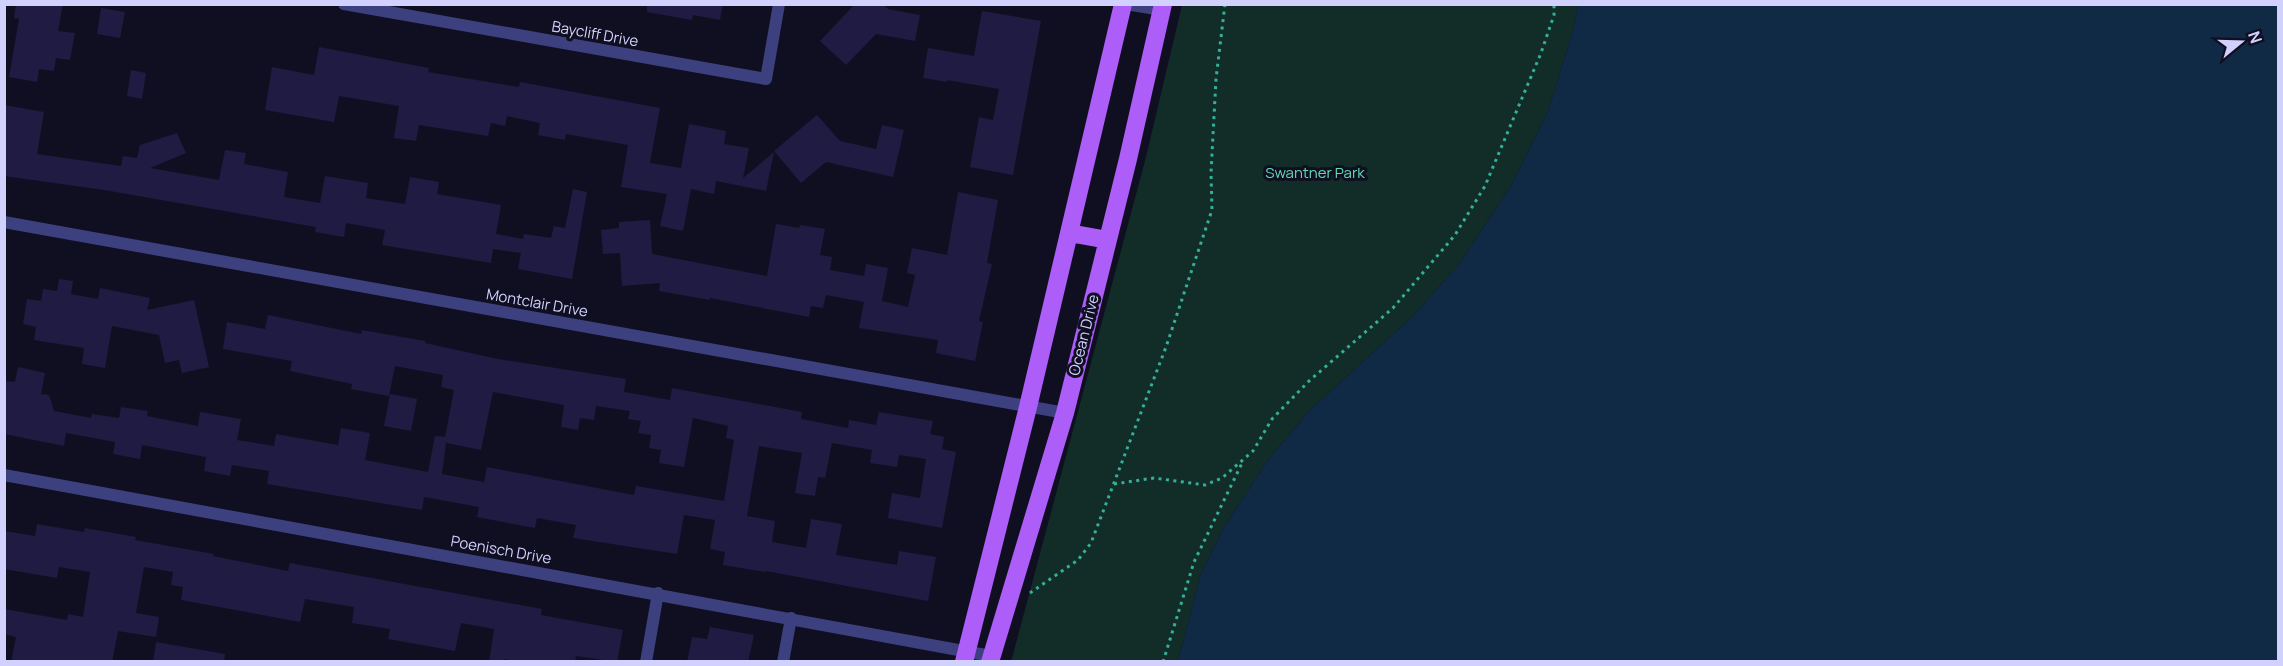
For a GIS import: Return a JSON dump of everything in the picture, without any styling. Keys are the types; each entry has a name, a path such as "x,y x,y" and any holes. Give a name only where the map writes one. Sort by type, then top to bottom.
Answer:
{"main road":[{"path":"965,656 1028,407 1124,4"},
{"name":"Ocean Drive","path":"990,658 1065,413 1162,7"},
{"path":"1069,233 1108,240"}],"street":[{"name":"Baycliff Drive","path":"344,4 766,79 779,4"},
{"path":"1124,4 1162,7"},
{"name":"Montclair Drive","path":"4,222 1065,413"},
{"name":"Poenisch Drive","path":"4,475 658,593 791,618 965,656 990,658"},
{"path":"646,662 658,593"},
{"path":"783,662 791,618"}],"path":[{"path":"1024,597 1078,560 1090,543 1166,347 1212,210 1211,173 1216,79 1225,4"},
{"path":"1114,484 1154,478 1205,485 1222,478 1253,451 1272,419 1309,381 1393,308 1455,234 1485,186 1520,106 1554,15 1554,4"},
{"path":"1163,662 1194,562 1244,459"}],"green space":[{"name":"Swantner Park","path":"1182,5 1578,5 1573,31 1548,111 1511,186 1460,263 1413,316 1310,410 1268,460 1224,527 1201,574 1178,661 1011,662 1146,157"}],"water":[{"path":"1578,5 2278,5 2278,661 1178,661 1201,574 1224,527 1268,460 1310,410 1413,316 1460,263 1511,186 1548,111 1573,31"}],"building":[{"path":"16,4 63,4 58,31 75,33 70,60 56,58 54,71 39,69 37,82 9,77 19,19 14,18"},
{"path":"647,4 723,4 720,20 693,15 692,20 647,12"},
{"path":"855,4 883,4 888,9 920,15 915,41 876,34 846,65 820,41"},
{"path":"101,8 125,12 120,38 97,34"},
{"path":"982,11 1041,21 1013,175 970,167 979,117 993,120 999,89 923,78 928,48 974,56"},
{"path":"319,47 429,68 428,72 519,87 520,82 660,108 650,163 681,168 689,124 726,131 724,144 749,148 743,178 774,152 766,191 716,181 714,194 691,189 683,231 660,226 667,194 621,187 628,145 566,134 565,140 538,135 540,123 507,116 505,126 491,123 488,136 419,125 416,141 394,138 399,106 339,96 334,122 265,110 272,67 314,75"},
{"path":"131,70 146,73 142,99 127,96"},
{"path":"4,105 44,112 37,154 121,166 123,156 137,158 140,145 177,133 186,153 150,168 219,180 225,150 246,153 244,164 288,172 284,197 320,203 325,176 368,183 366,198 405,204 410,177 439,182 437,194 501,205 496,234 523,239 524,234 551,238 554,226 565,228 573,189 587,192 572,279 518,269 521,253 493,249 491,263 382,245 385,230 346,223 344,237 315,232 316,227 104,190 4,176"},
{"path":"817,115 840,141 876,149 882,125 904,130 893,177 826,162 801,183 774,151"},
{"path":"958,192 998,200 987,263 992,264 979,321 983,322 975,361 936,353 938,340 859,328 864,302 826,295 823,308 811,306 809,317 710,298 710,300 659,291 660,283 622,286 620,253 603,254 601,230 619,228 619,222 650,220 652,254 767,276 776,224 825,229 820,255 832,257 830,270 864,276 866,264 888,268 882,301 908,307 915,275 907,273 912,248 947,255"},
{"path":"59,279 73,281 71,294 98,299 100,288 150,298 147,310 194,300 209,367 182,373 179,360 165,363 159,335 112,326 105,368 82,364 84,348 34,340 36,327 23,324 27,299 41,301 43,289 57,291"},
{"path":"268,315 361,334 362,330 425,341 425,343 498,359 626,379 624,392 670,400 672,388 802,412 801,419 848,428 849,420 876,425 879,412 933,421 930,434 944,437 942,449 956,452 942,528 888,518 892,493 920,498 926,459 899,455 897,467 870,463 872,450 832,443 825,478 818,477 815,496 795,493 802,453 759,446 747,516 775,521 772,542 806,548 811,519 842,524 836,555 897,565 899,551 936,557 928,601 723,565 725,552 710,549 715,520 684,515 677,554 573,538 576,525 537,518 535,528 477,517 479,507 424,497 422,510 267,484 269,471 232,465 230,476 204,471 206,457 142,445 140,459 113,454 115,442 66,433 64,446 4,434 4,381 15,382 18,367 45,373 41,394 49,395 54,411 91,418 92,414 119,418 121,407 148,411 147,416 198,426 200,412 241,419 237,440 274,446 276,434 338,445 341,428 370,433 365,460 428,472 435,436 445,437 454,390 441,387 443,375 395,366 389,396 351,389 352,384 290,371 292,361 223,349 227,322 265,329","holes":["493,392 564,405 561,427 578,430 580,418 594,420 596,406 630,411 628,419 641,421 638,433 651,435 649,448 661,450 659,463 684,467 693,418 728,426 726,438 734,440 724,501 636,486 634,495 487,467 484,482 442,474 446,443 481,450"]},
{"path":"390,394 417,399 411,431 384,426"},
{"path":"37,524 84,532 85,528 136,537 135,540 214,554 213,556 288,571 290,563 542,609 541,615 623,630 617,662 576,656 575,662 519,662 504,659 504,662 489,662 494,629 461,623 455,651 388,639 390,629 352,623 354,607 305,599 300,622 181,600 183,587 171,585 173,572 144,567 136,613 159,617 156,637 118,631 112,662 11,662 16,637 4,634 4,609 67,620 68,614 83,617 90,572 59,567 57,578 4,569 4,531 35,536"},
{"path":"710,627 754,635 748,662 687,662 692,637 707,639"},
{"path":"156,642 225,654 224,662 153,662"}]}
